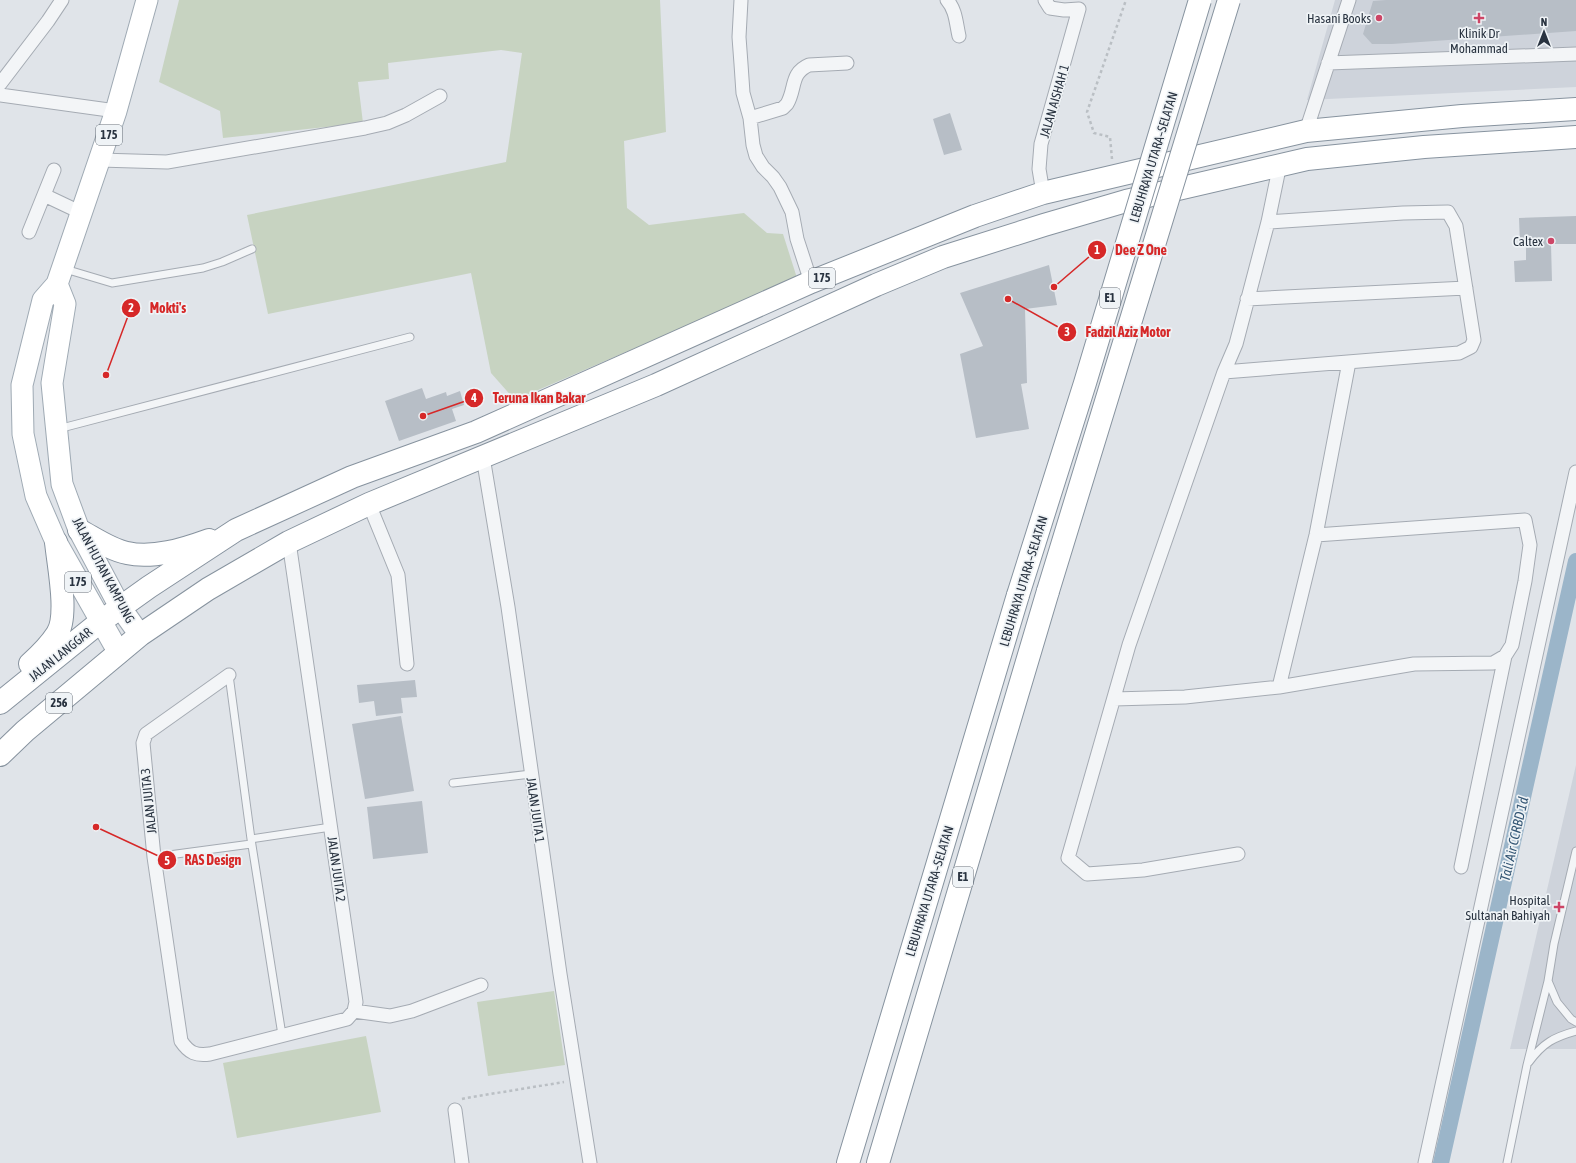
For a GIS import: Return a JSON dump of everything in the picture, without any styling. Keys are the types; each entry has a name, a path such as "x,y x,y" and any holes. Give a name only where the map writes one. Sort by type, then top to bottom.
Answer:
{"highway":[{"name":"LEBUHRAYA UTARA–SELATAN","path":"848,1163 1018,594 1085,383 1200,0"},
{"name":"LEBUHRAYA UTARA–SELATAN","path":"878,1163 1048,591 1229,0"},
{"name":"175","path":"120,607 236,530 352,477 476,432 811,282 975,216 1043,193 1306,130 1462,116 1576,109"},
{"name":"175","path":"140,635 208,589 289,542 368,504 656,385 876,284 943,257 1044,224 1126,201 1280,164 1307,159 1424,147 1576,137"},
{"path":"80,530 106,545 126,553 152,555 197,544 236,530"},
{"path":"0,692 42,653 58,633 63,618 56,542"},
{"name":"JALAN LANGGAR","path":"0,703 120,607"},
{"name":"256","path":"0,755 25,731 140,635"}],"main road":[{"name":"175","path":"60,276 116,111 147,0"},
{"name":"JALAN HUTAN KAMPUNG","path":"60,276 65,304 52,383 62,484 80,530 120,607 140,635"},
{"name":"JALAN HUTAN KAMPUNG","path":"60,276 43,300 22,385 23,434 36,496 56,542 119,654"}],"street":[{"path":"0,84 48,22 62,0"},
{"path":"741,0 739,37 741,64 744,93 750,118 753,145 756,156 780,187 792,212 797,238 811,282"},
{"path":"947,0 952,5 955,13 959,36"},
{"name":"JALAN AISHAH 1","path":"1043,193 1039,169 1042,144 1079,10 1050,8 1045,0"},
{"path":"1306,130 1349,0"},
{"path":"1328,63 1576,54"},
{"path":"750,118 783,108 787,104 799,72 809,65 847,63"},
{"path":"0,95 116,111"},
{"path":"100,160 167,162 366,128 394,120 440,96"},
{"path":"1238,854 1143,870 1087,874 1068,858 1129,645 1224,372 1236,344 1268,222 1280,164"},
{"path":"29,232 54,170"},
{"path":"44,195 82,212"},
{"path":"1224,372 1459,353 1471,347 1474,340 1456,226 1448,212 1403,212 1268,222"},
{"path":"1247,299 1466,288"},
{"path":"1279,687 1316,535 1349,362"},
{"name":"JALAN JUITA 1","path":"483,457 508,607 559,967 590,1163"},
{"path":"1425,1163 1576,472"},
{"path":"368,504 398,575 407,664"},
{"path":"1316,535 1525,520 1530,545 1525,581 1512,645 1505,656 1461,867"},
{"name":"JALAN JUITA 2","path":"289,542 356,1002 354,1012"},
{"path":"1114,700 1185,697 1279,687 1414,664 1492,664 1505,656"},
{"name":"JALAN JUITA 3","path":"229,675 146,734 143,743 154,857 181,1041 192,1053 200,1055 210,1054 282,1035"},
{"path":"282,1035 347,1019 354,1012 390,1016 412,1011 481,985"},
{"path":"455,1110 462,1163"}],"lane":[{"path":"60,276 112,283 203,268 222,262 252,249"},
{"path":"56,429 410,337"},
{"path":"229,675 251,841 282,1035"},
{"path":"453,783 531,774"},
{"path":"154,857 331,827"},
{"path":"1507,1163 1527,1065 1548,981 1554,944 1575,861 1576,851"},
{"path":"1548,981 1557,1002 1571,1019 1576,1022"},
{"path":"1527,1065 1537,1051 1551,1040 1576,1031"}],"path":[{"path":"1114,176 1110,137 1094,133 1087,112 1126,0"},
{"path":"455,1110 458,1101 466,1098 578,1080"}],"shaded area":[{"path":"1335,0 1576,0 1576,87 1307,100"},
{"name":"Hospital Sultanah Bahiyah","path":"1576,765 1576,1049 1510,1049"}],"green space":[{"path":"179,0 660,0 666,132 624,141 627,208 649,225 744,213 767,233 783,234 797,278 515,400 491,373 471,273 268,314 247,215 506,162 522,53 501,50 388,63 389,79 358,82 363,123 223,138 220,111 159,82"},
{"path":"554,991 565,1065 488,1076 477,1002"},
{"path":"366,1036 381,1112 237,1138 223,1063"}],"building":[{"path":"1576,0 1576,31 1392,44 1372,44 1363,34 1373,1"},
{"path":"950,113 962,150 944,155 933,119"},
{"path":"1576,216 1576,244 1551,244 1552,281 1515,282 1514,261 1526,260 1526,244 1520,245 1519,218"},
{"path":"1049,265 1057,305 1025,309 1027,383 1021,384 1029,429 976,438 960,354 983,346 960,293"},
{"path":"422,388 426,399 446,392 447,396 460,391 464,405 452,409 456,421 399,441 385,401"},
{"path":"415,680 417,697 401,698 403,713 376,716 374,701 359,703 357,685"},
{"path":"401,716 414,791 365,799 352,724"},
{"path":"422,801 428,853 373,859 367,807"}],"waterway":[{"name":"Tali Air CCRBD 1d","path":"1441,1163 1576,561"}],"place":[{"name":"Hasani Books","path":"1379,18"},
{"name":"Klinik Dr Mohammad","path":"1479,18"},
{"name":"Caltex","path":"1551,241"},
{"name":"Dee Z One","path":"1054,287"},
{"name":"Fadzil Aziz Motor","path":"1008,299"},
{"name":"Mokti's","path":"106,375"},
{"name":"Teruna Ikan Bakar","path":"423,416"},
{"name":"RAS Design","path":"96,827"},
{"name":"Hospital Sultanah Bahiyah","path":"1559,907"}]}
